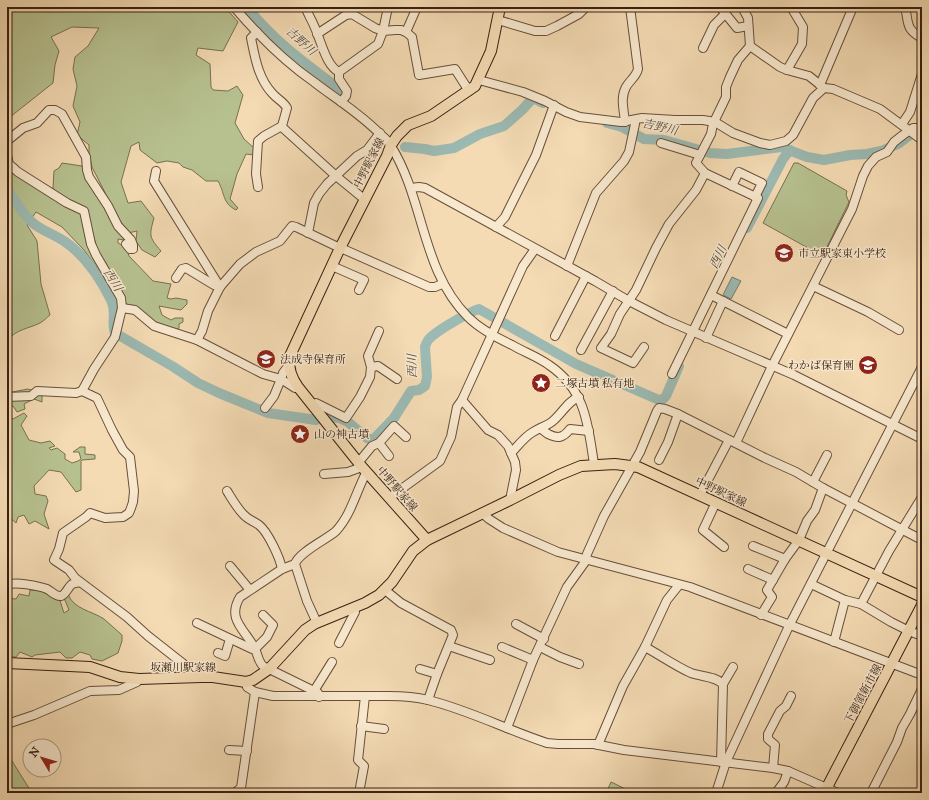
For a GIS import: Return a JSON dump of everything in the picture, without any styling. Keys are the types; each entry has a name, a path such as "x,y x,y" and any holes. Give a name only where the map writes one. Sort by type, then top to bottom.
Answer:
{"main road":[{"name":"中野駅家線","path":"499,7 492,51 475,86 431,116 408,125 397,136 391,145 288,358 291,377 298,387 362,468 427,540 559,475 582,466 594,464 632,466 650,472 922,597"},
{"path":"246,682 259,677 269,669 305,630 317,623 373,600 385,590 413,551 427,540"},
{"name":"下御領新市線","path":"825,791 922,605"},
{"name":"坂瀬川駅家線","path":"7,662 90,667 120,677 139,679 213,677 246,682"}],"street":[{"path":"305,7 323,51 335,70 339,72"},
{"path":"339,72 378,44 383,31 388,7"},
{"path":"406,32 417,7"},
{"path":"498,20 535,31 546,31 579,14 586,7"},
{"path":"567,266 596,193 630,152 635,124 630,121 622,103 626,86 636,76 638,69 630,7"},
{"path":"706,338 718,298 758,198 705,173 696,163 711,134 713,124 726,97 726,87 730,77 738,60 750,46 748,18 742,7"},
{"path":"787,70 802,44 803,28 791,7"},
{"path":"479,80 523,92 553,107 580,117 630,121 642,118 703,120 715,122 733,133 770,145 786,141 793,135 813,98 822,86 853,7"},
{"path":"905,7 907,23 910,30 922,38"},
{"path":"235,8 290,64 341,102 391,145 411,188 432,260 442,284 468,318 494,331 549,365 567,380 579,397 584,411 589,431 594,464"},
{"path":"703,48 723,10 737,28 748,26"},
{"path":"317,34 346,15 352,14 367,25 383,31 395,30 406,32 412,37 419,75 455,69 469,91"},
{"path":"257,32 251,38 257,69 270,92 286,104 287,108 282,126 258,141 256,153 256,174 258,187"},
{"path":"750,46 787,70 809,76 822,86 834,89 880,109 922,140"},
{"path":"339,72 339,79 347,91 346,96 341,102"},
{"path":"902,124 910,112 922,74"},
{"path":"496,227 505,217 536,154 553,107"},
{"path":"7,141 23,128 36,123 49,110 55,110 62,114 86,157 89,177 108,206 118,226 131,240 133,249 130,249 126,244"},
{"path":"282,126 336,176 364,199"},
{"path":"700,495 733,441 813,286 852,209 868,166 876,157 887,152 894,142 912,132 914,128 922,128"},
{"path":"308,232 314,203 327,184 357,156 367,150 380,134"},
{"path":"661,144 702,151"},
{"path":"7,155 8,164 18,172 67,203 84,211 91,244 121,298 122,308 115,337 94,369 82,391 76,393 37,391 31,396 7,397"},
{"path":"156,171 154,181 220,287"},
{"path":"732,186 739,172 762,183 755,197"},
{"path":"644,347 633,364 601,348 611,334 620,314 636,290 656,248 670,224 696,190 705,173"},
{"path":"411,188 425,188 666,320 691,332 794,374 922,439"},
{"path":"196,340 202,331 208,311 220,287 240,264 256,252 280,241 292,226 429,287 435,287 442,284"},
{"path":"389,498 440,461 451,437 457,407 462,400 523,266 535,249"},
{"path":"332,266 364,280 359,290"},
{"path":"176,278 182,269 186,268 220,287"},
{"path":"555,336 586,276"},
{"path":"813,286 868,312 899,330"},
{"path":"581,350 612,291"},
{"path":"718,298 788,334"},
{"path":"672,374 691,332 718,298"},
{"path":"122,308 134,310 154,326 196,340 263,374 281,379 296,388 298,387"},
{"path":"312,405 316,404 346,418 360,397 370,377 371,367 368,356 379,331"},
{"path":"265,408 274,396 283,373 289,365"},
{"path":"371,367 378,366 397,379"},
{"path":"723,762 789,626 922,367"},
{"path":"82,391 97,398 123,450 130,457 134,492 131,508 123,517 105,518 90,513 63,533 59,549 54,560 195,673 196,677"},
{"path":"511,454 531,433 553,421 573,400 579,397"},
{"path":"462,400 488,430 498,435 505,442 515,462 516,470 510,500"},
{"path":"507,728 533,660 567,587 585,560 604,516 640,452 656,411 659,408 678,414 796,472 822,488 922,540"},
{"path":"659,460 668,442 678,414"},
{"path":"316,694 263,666 259,662 254,649 240,628 234,613 236,604 240,598 250,590 282,570 295,564 303,553 335,532 344,521 362,468 372,446 379,443 394,426 406,437"},
{"path":"541,428 548,434 558,438 565,435 570,429 589,431"},
{"path":"379,443 390,456"},
{"path":"813,482 827,455"},
{"path":"324,474 348,472 362,468"},
{"path":"761,615 772,597 767,590 785,559 799,540 815,510 822,488"},
{"path":"227,491 242,514 259,525 265,532 281,563 282,570"},
{"path":"861,604 922,497"},
{"path":"716,502 703,530 724,547"},
{"path":"482,513 503,528 542,546 585,560 690,587 789,626 922,675"},
{"path":"752,546 785,559"},
{"path":"295,564 305,596 317,623"},
{"path":"230,566 250,590"},
{"path":"748,570 773,580"},
{"path":"7,585 10,583 18,583 47,589 59,596 62,596 72,584 80,582"},
{"path":"811,584 845,600 861,604 877,615 922,636"},
{"path":"598,745 623,686 645,647 667,600 679,585"},
{"path":"385,590 401,602 451,630 453,635 436,674 428,700"},
{"path":"834,642 845,600"},
{"path":"339,643 355,612 354,608"},
{"path":"254,649 267,637 273,626 263,615"},
{"path":"197,623 254,649"},
{"path":"516,624 560,657 579,664"},
{"path":"218,653 225,656 230,639"},
{"path":"449,646 490,660"},
{"path":"502,647 533,660"},
{"path":"645,647 690,672 700,676 718,679 723,684"},
{"path":"316,694 332,662"},
{"path":"716,793 723,762 723,684 733,667"},
{"path":"420,668 436,674"},
{"path":"7,724 34,716 90,691 119,690 137,682 139,679"},
{"path":"246,682 247,687 255,692 273,696 316,694 406,697 428,700 466,712 547,743 598,745 624,750 773,768 788,772 825,791 838,793"},
{"path":"871,793 922,689"},
{"path":"234,793 241,788 255,692"},
{"path":"359,793 364,766 358,760 365,696"},
{"path":"773,768 774,745 768,739 768,734 780,711 786,706 791,696"},
{"path":"361,726 384,729"},
{"path":"229,750 247,751"},
{"path":"776,793 784,782 788,772"},
{"path":"325,793 331,793"}],"green space":[{"path":"7,7 225,7 238,22 223,51 198,48 196,55 210,64 211,87 213,90 228,91 237,86 243,95 235,123 244,139 254,148 254,155 246,154 237,174 230,199 238,208 236,210 228,204 218,181 206,181 192,170 183,167 179,163 167,161 157,163 140,150 139,142 131,146 121,182 128,203 141,201 154,218 151,236 161,251 155,257 142,250 136,241 137,231 128,233 116,214 92,167 89,145 77,135 80,122 73,106 77,86 73,69 75,57 88,46 99,28 72,27 51,37 59,51 55,65 53,83 10,117 7,113"},
{"path":"62,163 82,166 101,202 124,236 124,240 118,239 118,243 126,247 129,256 153,281 171,284 167,298 187,300 187,304 181,310 159,306 162,315 171,320 175,318 183,318 183,322 179,324 177,331 160,327 124,302 106,263 98,251 86,211 73,201 62,198 53,188 54,171 59,168"},
{"path":"794,163 798,163 847,191 846,195 849,202 824,253 819,250 817,253 763,223"},
{"path":"7,165 82,213 101,265 99,270 83,249 62,227 36,212 27,225 37,241 41,284 50,315 40,323 14,334 7,341"},
{"path":"7,387 12,392 28,389 42,392 42,402 34,399 24,404 25,409 17,412 13,406 8,406 7,409"},
{"path":"24,413 27,416 21,425 29,440 41,443 50,441 55,446 49,448 51,450 57,448 65,454 65,459 72,463 81,459 79,452 73,452 80,447 85,447 85,454 95,455 95,459 81,461 81,490 76,492 61,472 49,470 34,486 35,494 46,496 48,501 44,514 49,529 35,521 29,524 24,515 18,517 16,523 7,515 7,414 13,419"},
{"path":"30,590 47,591 59,598 64,613 69,610 64,598 68,594 70,599 78,606 104,619 122,635 122,641 118,653 102,661 92,659 90,655 80,652 72,658 66,658 60,652 35,655 32,657 20,652 16,657 7,657 7,598 16,599 19,594 29,596"},
{"path":"7,753 32,793 7,793"},
{"path":"611,782 634,793 606,793"}],"water":[{"path":"732,277 741,281 731,299 723,295"}],"waterway":[{"name":"吉野川","path":"247,7 280,42 342,91"},
{"name":"吉野川","path":"405,147 434,151 454,148 480,134 504,126 533,98 543,103"},
{"name":"吉野川","path":"607,123 622,127 644,139 664,140 710,153 727,154 781,147 807,157 824,160 881,151 898,144 915,131 920,131"},
{"name":"西川","path":"747,228 783,159 790,150"},
{"name":"西川","path":"7,189 29,219 40,228 72,247 85,260 102,283 113,304 115,333 198,383 268,413 316,420 328,417 339,418 348,422 367,438 373,440 394,418 411,391 419,390 425,386 427,377 425,347 428,340 438,331 479,309 576,364 659,400 662,400 666,396 679,366"}],"place":[{"name":"市立駅家東小学校","path":"784,253"},
{"name":"法成寺保育所","path":"266,359"},
{"name":"わかば保育園","path":"868,365"},
{"name":"二塚古墳 私有地","path":"541,383"},
{"name":"山の神古墳","path":"300,434"}]}
